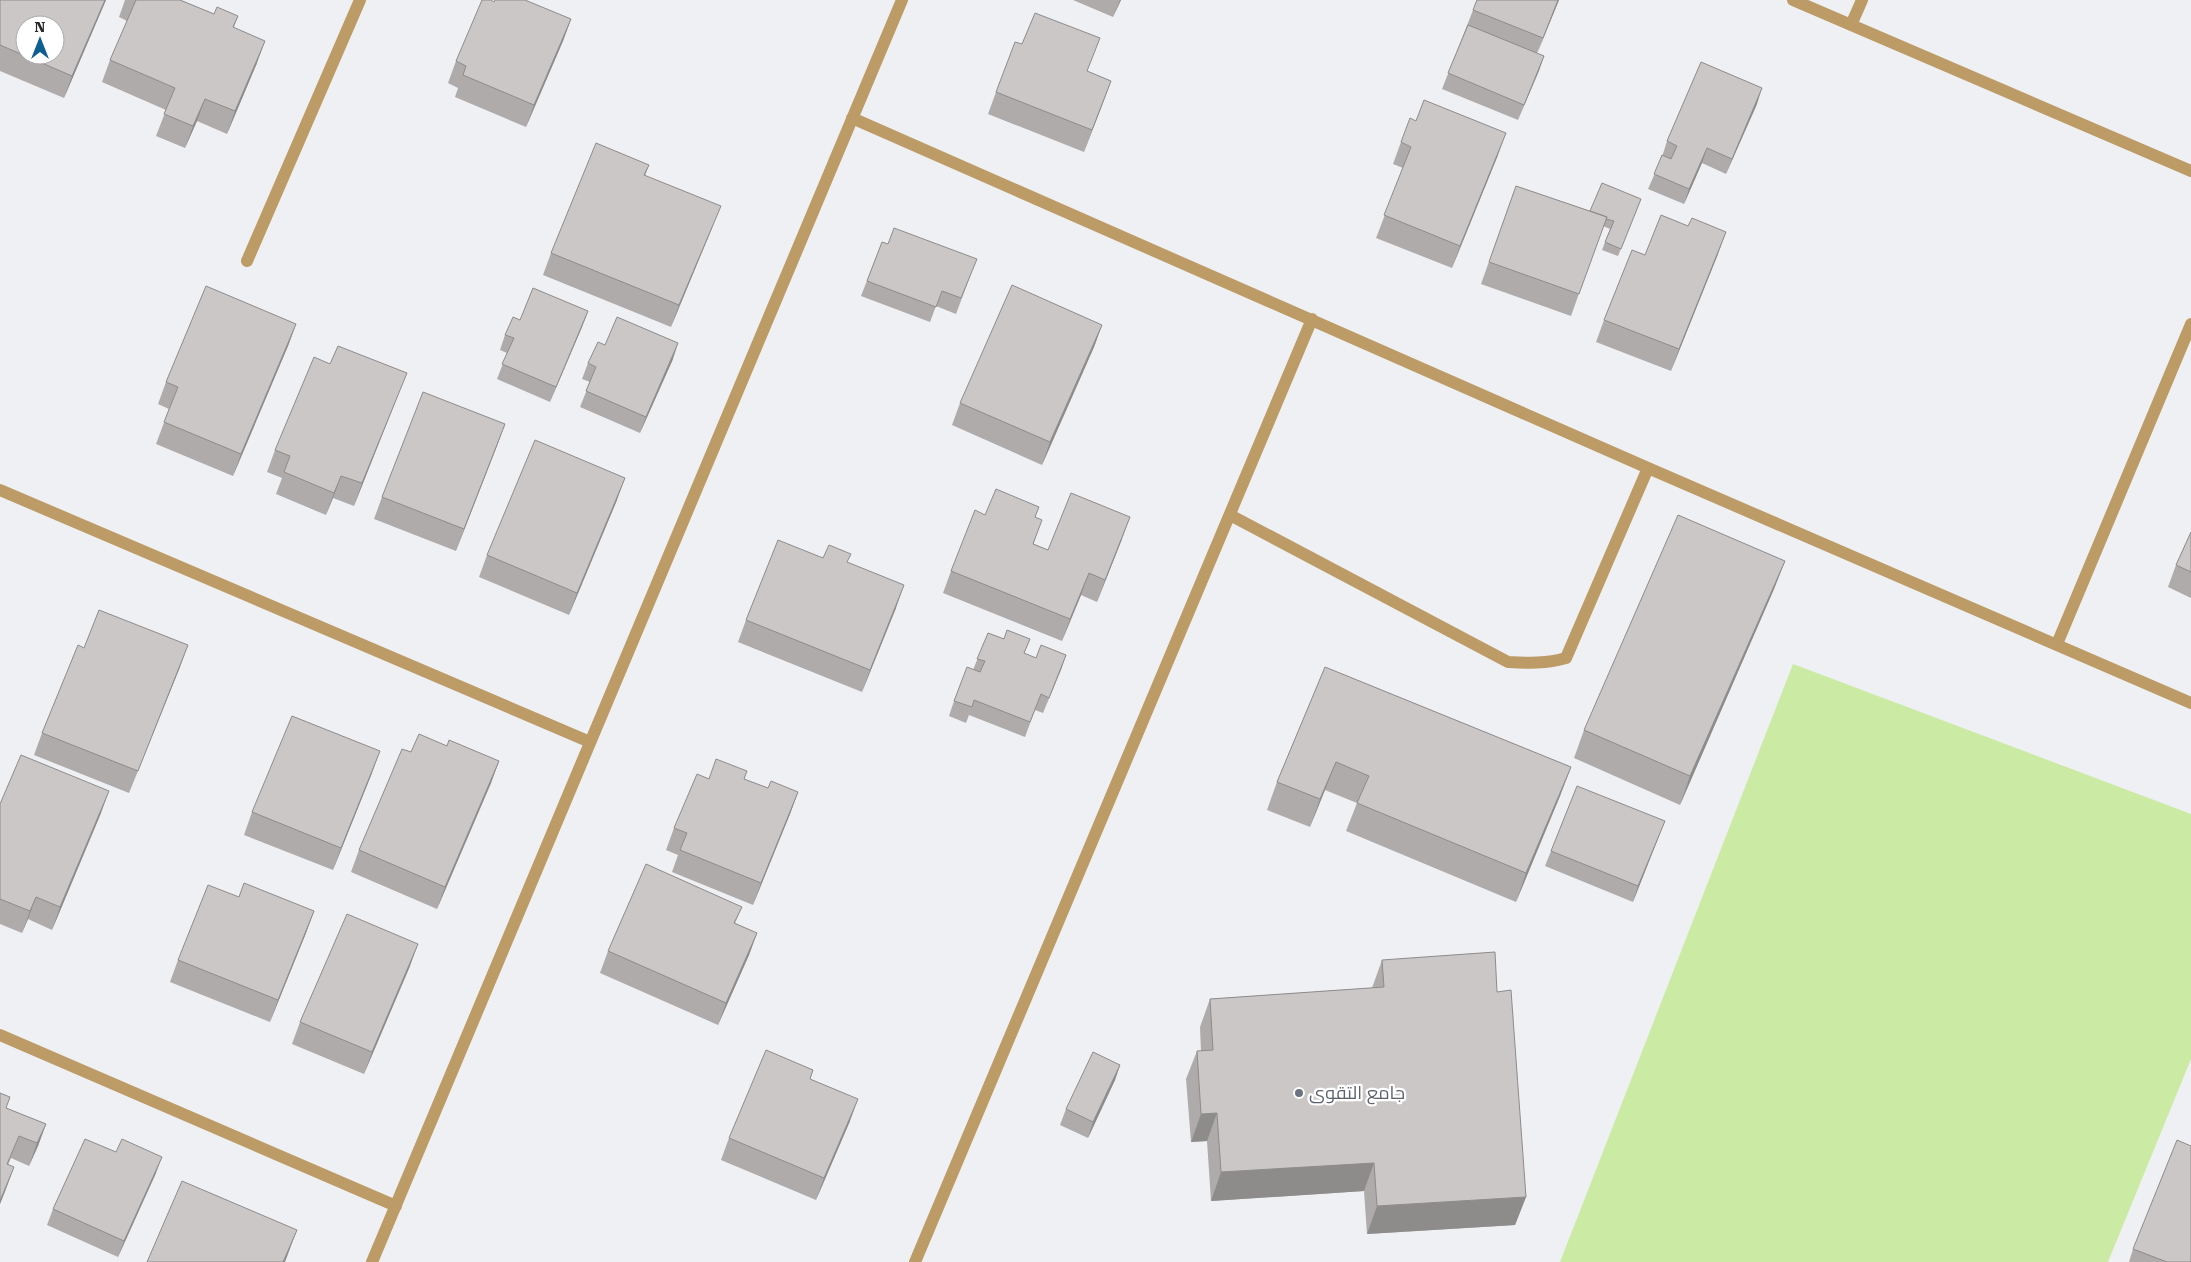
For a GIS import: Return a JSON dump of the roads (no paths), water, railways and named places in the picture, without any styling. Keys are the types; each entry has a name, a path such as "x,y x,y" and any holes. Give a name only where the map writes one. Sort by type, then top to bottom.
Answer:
{"street":[{"path":"247,261 360,0"},
{"path":"372,1262 902,0"},
{"path":"1793,0 2191,171"},
{"path":"1851,25 1862,0"},
{"path":"852,118 1648,468 2191,703"},
{"path":"915,1262 1312,319"},
{"path":"2056,644 2191,324"},
{"path":"1230,515 1508,662 1536,664 1554,662 1566,658 1648,468"},
{"path":"0,490 590,742"},
{"path":"0,1035 396,1206"}],"place":[{"name":"جامع التقوى","path":"1299,1093"}]}
